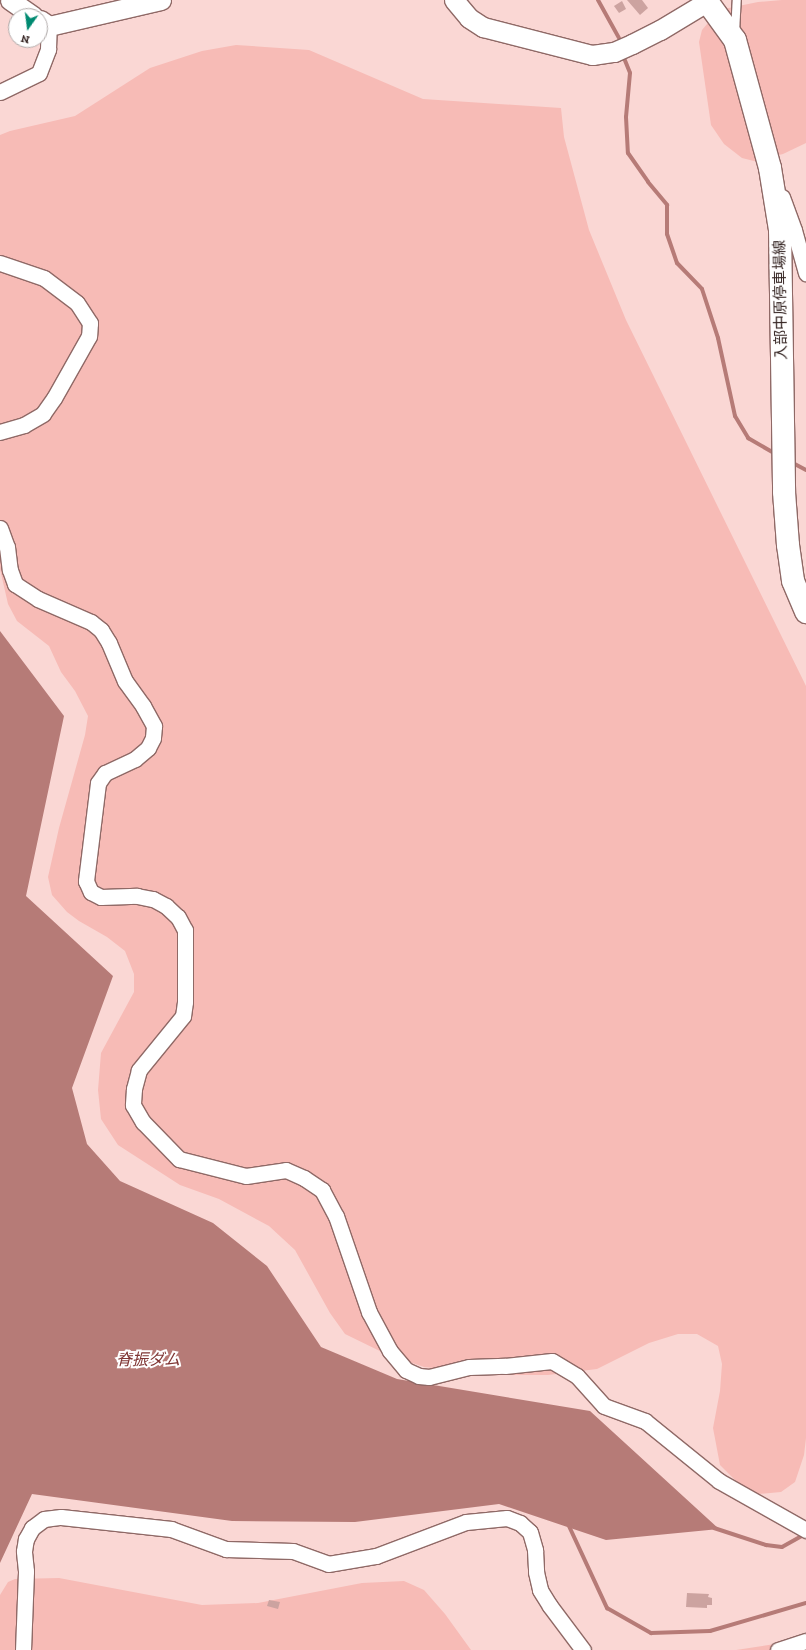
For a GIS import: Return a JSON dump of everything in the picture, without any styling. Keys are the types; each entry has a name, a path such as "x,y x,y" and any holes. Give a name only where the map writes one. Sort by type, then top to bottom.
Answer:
{"main road":[{"name":"入部中原停車場線","path":"707,1 735,40 770,168 780,230 784,492 788,545 793,581 806,612"}],"street":[{"path":"10,0 22,8"},
{"path":"48,22 161,0"},
{"path":"454,0 469,18 483,27 592,55 614,52 632,44 660,30 707,1"},
{"path":"0,92 39,73 48,48"},
{"path":"770,168 794,230 806,272"},
{"path":"0,263 44,278 77,302 90,323 89,336 54,398 43,414 24,425 0,432"},
{"path":"0,528 7,547 10,570 15,584 38,599 92,622 101,630 125,681 143,706 154,726 153,738 148,748 134,759 104,773 98,783 86,881 91,892 101,897 137,896 153,899 166,906 178,917 185,930 185,1002 182,1016 139,1070 134,1089 133,1105 143,1122 179,1158 246,1176 286,1170 304,1178 322,1190 336,1216 369,1312 390,1351 406,1370 419,1376 429,1377 469,1367 505,1366 552,1361 577,1376 604,1406 645,1421 719,1480 806,1530"},
{"path":"22,1650 26,1539 32,1528 44,1519 61,1517 171,1529 226,1550 293,1551 328,1564 376,1556 466,1522 507,1518 520,1523 530,1532 535,1550 536,1572 540,1590 583,1650"},
{"path":"778,1650 806,1641"}],"lane":[{"path":"735,40 737,0"}],"shaded area":[{"path":"806,0 806,143 783,154 754,161 742,158 724,144 711,125 699,42 702,30 719,10 758,2"},
{"path":"236,45 309,50 423,99 561,108 564,137 589,230 626,320 806,686 806,1438 804,1455 795,1482 781,1492 758,1494 740,1485 720,1465 713,1428 720,1391 722,1364 718,1346 697,1334 678,1334 649,1343 597,1369 548,1375 502,1375 424,1367 386,1354 345,1334 330,1313 295,1250 269,1226 219,1199 180,1185 118,1145 101,1119 98,1090 101,1053 134,992 134,974 125,951 107,937 79,921 67,912 52,895 48,877 59,828 85,735 88,716 75,691 61,672 49,646 17,621 8,604 0,569 0,135 10,131 75,116 150,68 202,51"},
{"path":"59,1578 202,1605 258,1603 362,1583 404,1581 424,1590 445,1614 471,1650 0,1650 0,1595 8,1582 15,1579"},
{"path":"800,1640 806,1641 806,1650 736,1650"}],"water":[{"name":"脊振ダム","path":"0,631 64,716 26,896 113,976 72,1088 87,1144 120,1181 213,1223 267,1266 321,1347 397,1379 590,1411 719,1529 606,1540 499,1504 355,1522 232,1521 32,1494 0,1563"}],"building":[{"path":"627,0 642,0 648,8 640,15"},
{"path":"622,1 626,9 619,13 614,6"},
{"path":"687,1593 709,1594 708,1597 712,1598 712,1605 707,1605 707,1608 686,1607"},
{"path":"269,1600 280,1602 278,1609 267,1606"}],"waterway":[{"path":"598,0 619,38"},
{"path":"624,58 630,73 626,117 628,153 648,182 667,205 667,234 677,263 702,289 718,338 735,416 748,438 776,454"},
{"path":"791,462 806,470"},
{"path":"568,1524 607,1608 651,1633 710,1631 806,1603"},
{"path":"714,1528 766,1545 782,1547 802,1536"}]}
